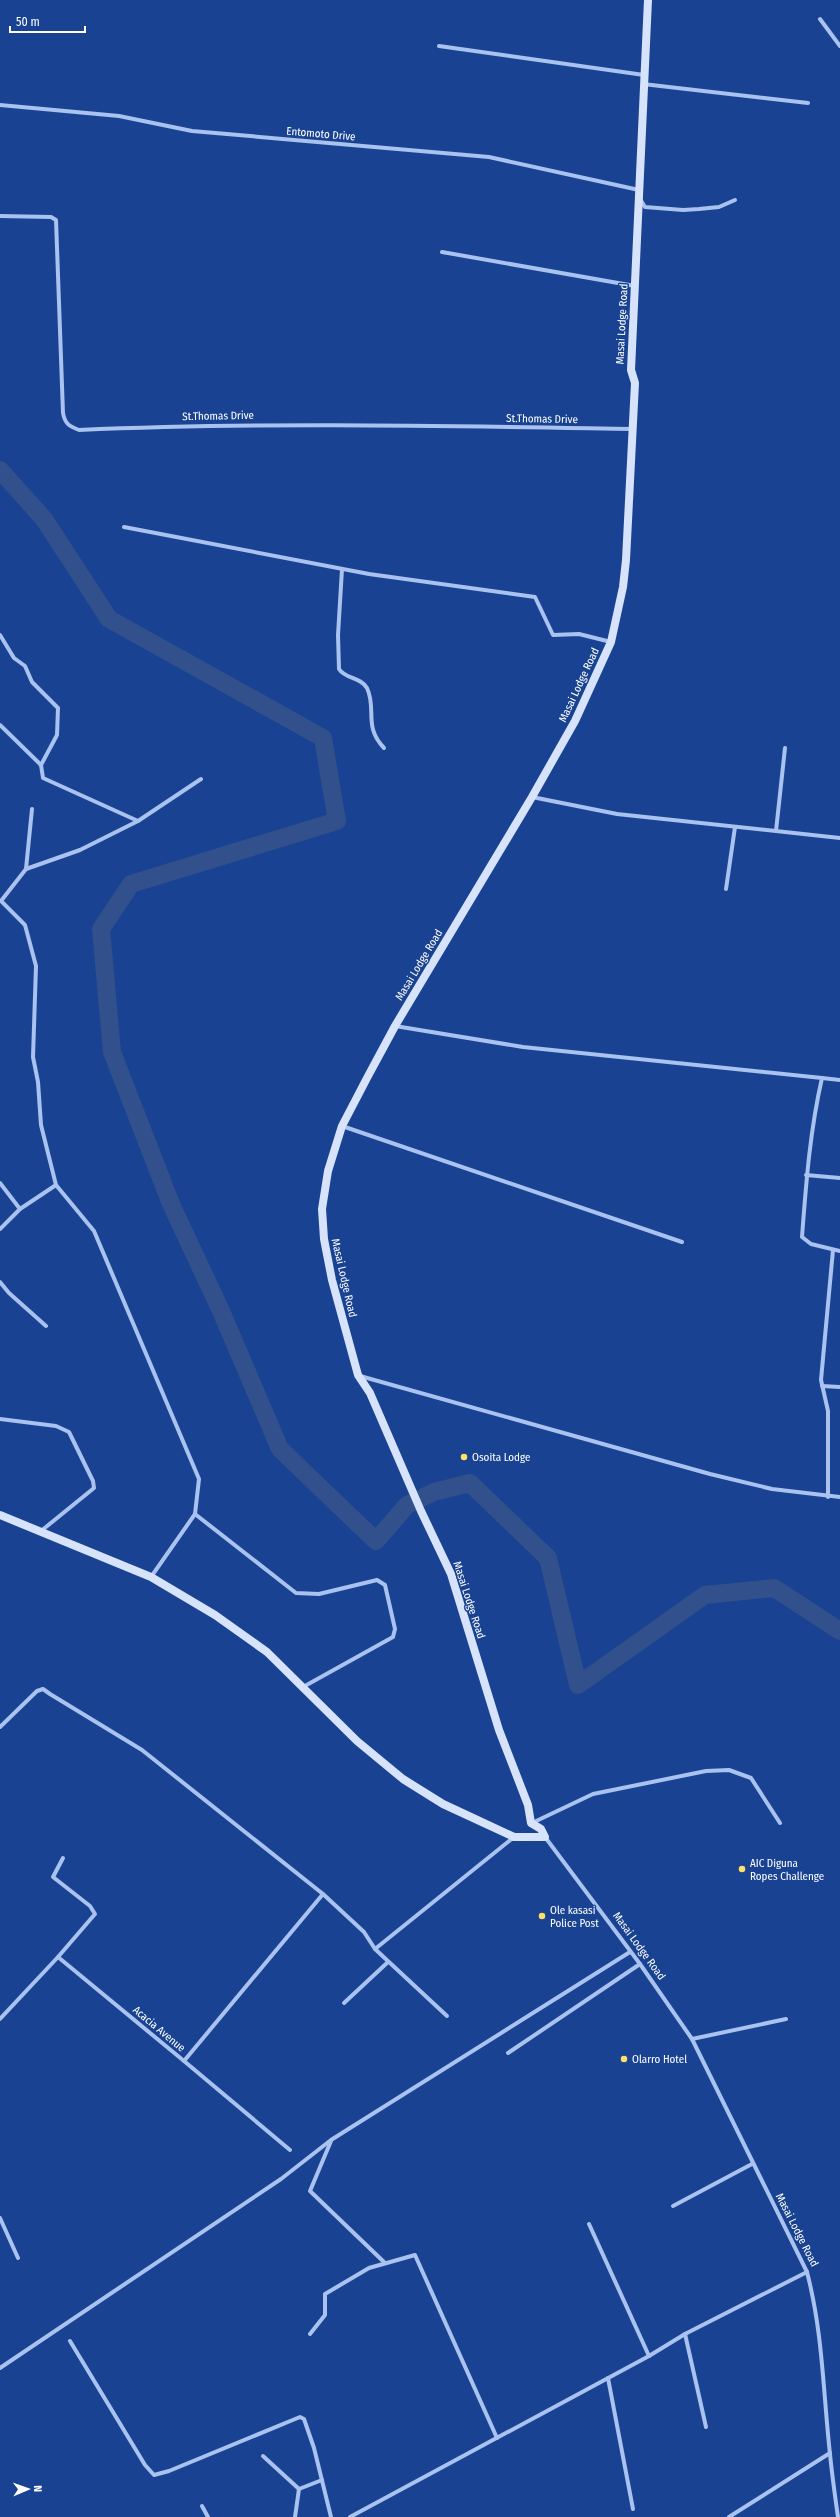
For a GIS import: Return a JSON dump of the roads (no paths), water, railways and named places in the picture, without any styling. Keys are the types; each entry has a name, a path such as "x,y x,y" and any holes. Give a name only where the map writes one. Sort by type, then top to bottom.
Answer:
{"street":[{"name":"Masai Lodge Road","path":"648,0 631,370 635,383 624,581 611,642 575,721 532,797 395,1026 342,1126 328,1171 322,1209 324,1239 332,1280 358,1375 370,1393 421,1511 452,1574 499,1730 528,1804 531,1823 541,1829 545,1837 640,1964 692,2039 752,2164 807,2272 816,2306 822,2349 830,2453 838,2517"},
{"path":"820,19 840,46"},
{"path":"439,46 644,80 808,103"},
{"name":"Entomoto Drive","path":"0,105 119,116 192,131 488,157 639,194"},
{"path":"639,194 646,207 683,210 719,207 735,200"},
{"name":"St.Thomas Drive","path":"0,216 51,217 56,220 63,413 64,421 79,430 210,424 341,424 632,429"},
{"path":"442,252 636,286"},
{"path":"124,527 342,569 534,597 554,635 579,634 611,642"},
{"path":"342,569 338,635 339,669 341,674 361,682 368,690 372,730 377,740 384,748"},
{"path":"0,635 14,658 25,666 32,682 58,708 57,736 41,764 43,778 138,821"},
{"path":"0,726 41,764"},
{"path":"776,831 785,748"},
{"path":"151,1577 195,1514 199,1479 94,1231 56,1184 41,1125 38,1082 33,1057 36,966 25,925 0,901 26,869 80,850 138,821 201,779"},
{"path":"532,797 617,814 840,838"},
{"path":"26,869 32,809"},
{"path":"726,889 735,827"},
{"path":"395,1026 523,1047 840,1080"},
{"path":"822,1078 815,1107 806,1175 802,1237 811,1244 840,1251"},
{"path":"342,1126 682,1242"},
{"path":"806,1175 840,1178"},
{"path":"0,1183 20,1209"},
{"path":"0,1229 20,1209 56,1184"},
{"path":"828,1497 828,1411 822,1386 833,1250"},
{"path":"0,1282 9,1293 46,1326"},
{"path":"358,1375 710,1474 772,1489 828,1497 840,1497"},
{"path":"822,1386 840,1387"},
{"path":"0,1419 56,1426 69,1432 93,1482 94,1488 41,1531"},
{"path":"0,1514 151,1577 215,1615 267,1652 357,1741 403,1779 443,1804 514,1837 545,1837"},
{"path":"195,1514 296,1593 319,1594 377,1580 385,1585 396,1629 393,1637 302,1687"},
{"path":"0,1727 31,1696 42,1689 142,1750 323,1894 364,1932 375,1949 388,1962 447,2016"},
{"path":"531,1823 593,1794 706,1771 729,1770 752,1778 780,1822"},
{"path":"375,1949 514,1837"},
{"path":"0,2019 58,1957 95,1914 90,1906 53,1877 63,1858"},
{"name":"Acacia Avenue","path":"58,1957 184,2061 323,1894"},
{"path":"0,2368 281,2179 331,2140 630,1952"},
{"path":"344,2003 388,1962"},
{"path":"508,2053 640,1964"},
{"path":"692,2039 786,2019"},
{"path":"184,2061 290,2150"},
{"path":"331,2140 310,2191 385,2263"},
{"path":"673,2206 752,2164"},
{"path":"0,2218 18,2258"},
{"path":"589,2224 649,2356"},
{"path":"310,2334 325,2315 325,2294 369,2268 414,2256 497,2438"},
{"path":"350,2517 649,2356 685,2334 807,2272"},
{"path":"685,2334 706,2427"},
{"path":"70,2341 146,2465 154,2475 169,2471 300,2417 307,2423 331,2517"},
{"path":"608,2378 633,2509"},
{"path":"729,2517 830,2453"},
{"path":"263,2456 299,2489"},
{"path":"299,2489 322,2480"},
{"path":"295,2517 299,2489"},
{"path":"202,2506 208,2517"}],"waterway":[{"path":"0,470 44,519 109,619 323,738 337,821 131,884 101,929 112,1052 171,1204 221,1311 280,1449 376,1541 407,1505 434,1492 470,1483 548,1558 578,1685 705,1595 774,1588 840,1631"}],"place":[{"name":"Osoita Lodge","path":"464,1457"},
{"name":"AIC Diguna Ropes Challenge","path":"742,1869"},
{"name":"Ole kasasi Police Post","path":"542,1916"},
{"name":"Olarro Hotel","path":"624,2059"}]}
